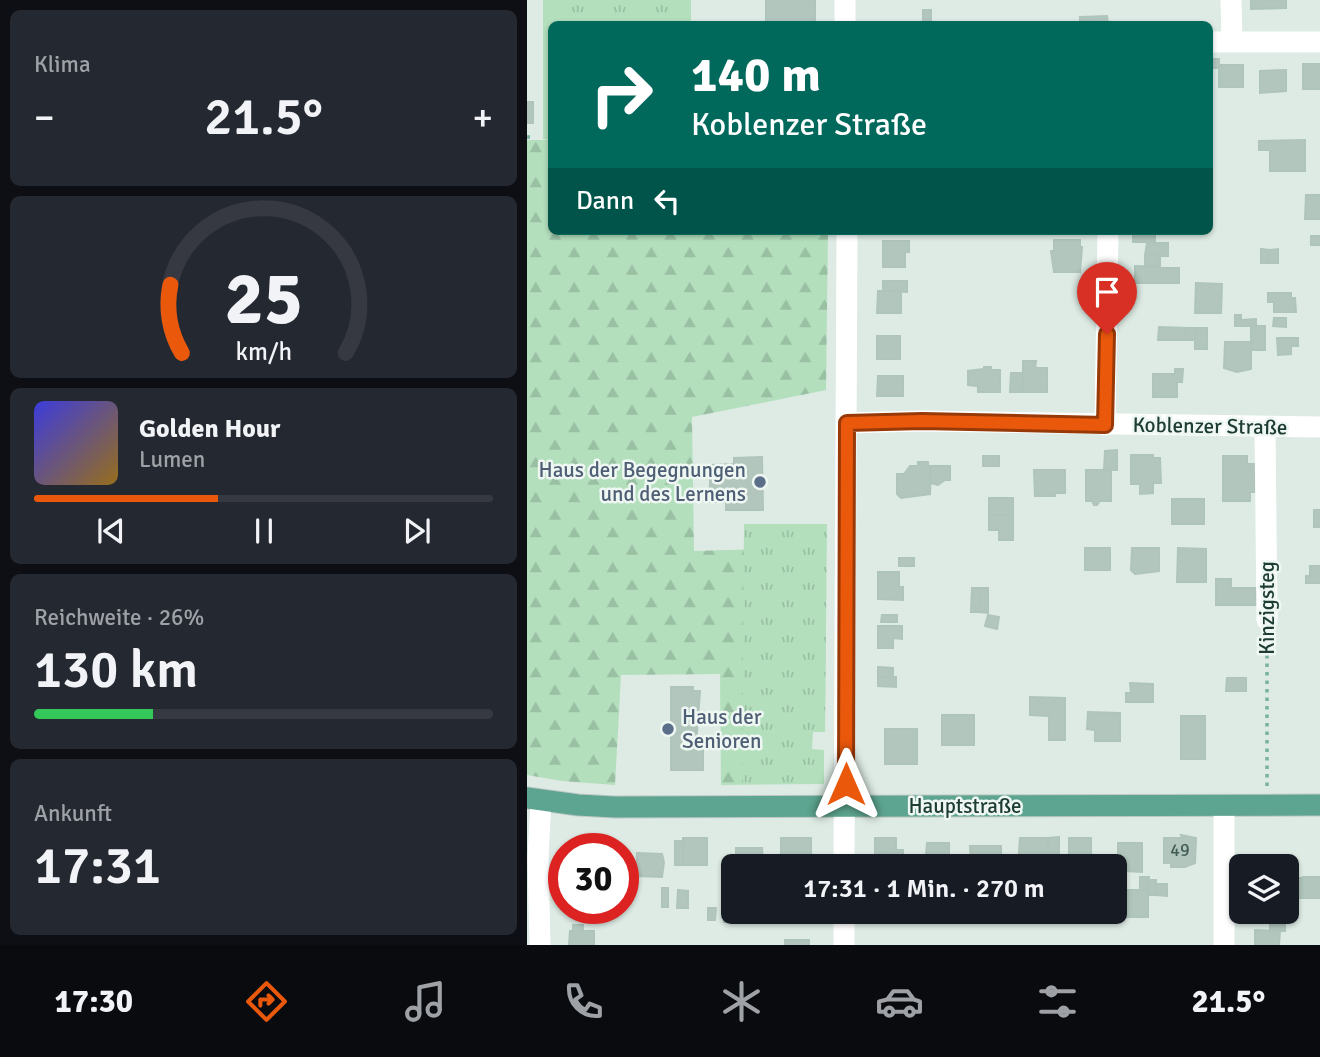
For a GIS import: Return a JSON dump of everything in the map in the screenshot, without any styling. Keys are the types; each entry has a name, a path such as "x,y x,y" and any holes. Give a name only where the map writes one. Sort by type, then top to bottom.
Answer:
{"main road":[{"name":"Hauptstraße","path":"534,799 615,807 1320,806"}],"street":[{"path":"845,0 845,21"},
{"path":"1231,0 1232,42"},
{"path":"1213,42 1320,42"},
{"path":"844,854 847,235"},
{"path":"1105,425 1108,235"},
{"name":"Koblenzer Straße","path":"847,423 922,421 1320,427"},
{"name":"Kinzigsteg","path":"1265,427 1267,620"},
{"path":"534,799 539,945"},
{"path":"1224,806 1224,945"},
{"path":"844,924 844,945"}],"path":[{"name":"Kinzigsteg","path":"1267,620 1267,788"}],"green space":[{"path":"543,0 691,0 691,21 548,21 548,140 543,139"},
{"path":"527,140 548,140 548,235 828,235 826,390 692,417 694,551 826,547 825,732 813,732 812,749 824,750 824,784 721,785 720,674 621,675 615,785 527,775"},
{"path":"744,524 827,524 825,732 812,732 812,750 824,750 824,784 742,784"}],"building":[{"path":"766,0 815,0 815,21 766,21"},
{"path":"1251,0 1286,0 1286,8 1251,9"},
{"path":"923,10 931,10 931,21 923,21"},
{"path":"1107,16 1108,21 1080,21 1080,17"},
{"path":"1213,59 1219,59 1219,68 1213,68"},
{"path":"1303,64 1321,64 1321,89 1303,89"},
{"path":"1219,65 1243,65 1243,87 1219,87"},
{"path":"1286,70 1286,91 1260,93 1260,71"},
{"path":"527,102 533,102 533,123 527,123"},
{"path":"1305,140 1305,171 1270,171 1270,150 1259,150 1259,141"},
{"path":"1306,195 1321,195 1321,219 1305,219"},
{"path":"1133,235 1155,235 1155,242 1133,242"},
{"path":"1311,236 1321,236 1321,245 1311,245"},
{"path":"1054,240 1080,240 1080,272 1054,272 1051,251 1054,251"},
{"path":"883,241 909,241 909,252 905,252 905,267 883,267"},
{"path":"1147,243 1168,243 1168,256 1145,255"},
{"path":"1261,249 1269,250 1269,263 1261,263"},
{"path":"1278,249 1278,263 1269,263 1269,250"},
{"path":"1145,255 1160,256 1160,266 1145,266"},
{"path":"1135,266 1179,268 1179,283 1135,283"},
{"path":"883,281 907,281 907,292 883,291"},
{"path":"1196,283 1222,284 1221,313 1195,313"},
{"path":"878,291 901,291 901,313 877,313"},
{"path":"1268,293 1291,293 1291,298 1295,298 1296,312 1274,312 1274,302 1268,302"},
{"path":"1235,315 1241,315 1241,320 1256,319 1256,326 1235,326"},
{"path":"1274,318 1286,318 1286,327 1273,326"},
{"path":"1251,326 1265,326 1265,350 1251,350"},
{"path":"1159,327 1186,328 1186,340 1158,340"},
{"path":"1186,328 1195,328 1195,340 1186,340"},
{"path":"1195,328 1207,328 1207,349 1195,349"},
{"path":"877,336 900,336 900,359 877,359"},
{"path":"1277,338 1298,338 1298,346 1291,346 1291,354 1278,355"},
{"path":"1225,342 1251,342 1251,369 1237,372 1224,368"},
{"path":"1023,361 1036,361 1035,368 1047,368 1047,392 1023,392"},
{"path":"984,367 1000,370 1000,392 978,392 978,386 968,385 968,371"},
{"path":"1175,369 1183,369 1182,382 1177,382 1177,397 1153,397 1153,374 1175,374"},
{"path":"1011,373 1023,373 1021,392 1010,392"},
{"path":"878,376 903,376 903,396 877,396"},
{"path":"1117,450 1117,470 1104,470 1105,451"},
{"path":"1131,455 1153,455 1153,458 1160,458 1161,483 1153,483 1153,493 1140,494 1140,484 1131,484"},
{"path":"983,456 999,456 999,466 983,466"},
{"path":"1223,456 1247,456 1247,464 1255,464 1255,492 1250,492 1250,501 1223,501"},
{"path":"762,457 763,510 726,510 726,502 710,502 710,465 734,464 734,458"},
{"path":"918,462 928,462 928,466 931,466 930,494 901,498 897,494 897,474 904,474 910,466 918,466"},
{"path":"931,466 950,466 950,480 938,485 930,483"},
{"path":"1034,470 1065,470 1065,493 1035,496"},
{"path":"1086,470 1111,470 1111,501 1100,501 1094,505 1092,501 1086,501"},
{"path":"989,498 1013,498 1013,515 989,515"},
{"path":"1172,499 1204,499 1204,524 1172,524"},
{"path":"1314,510 1321,510 1321,527 1314,527"},
{"path":"989,515 1013,515 1013,540 999,540 999,530 989,530"},
{"path":"1085,548 1110,548 1110,570 1085,570"},
{"path":"1132,548 1159,548 1159,571 1135,574 1131,570"},
{"path":"1178,548 1206,549 1206,582 1177,582"},
{"path":"899,558 914,558 914,566 899,566"},
{"path":"1310,566 1321,566 1321,583 1306,583 1306,576 1310,576"},
{"path":"878,572 899,572 899,587 903,587 903,600 878,599"},
{"path":"1216,579 1231,579 1231,588 1256,588 1256,605 1216,605"},
{"path":"972,588 980,588 979,612 971,612"},
{"path":"980,588 988,588 988,613 979,612"},
{"path":"882,615 897,615 897,622 881,622"},
{"path":"988,615 999,617 997,629 985,626"},
{"path":"878,626 902,626 902,639 893,638 893,648 878,648"},
{"path":"878,667 893,668 893,677 878,677"},
{"path":"878,677 896,677 896,687 878,686"},
{"path":"1227,678 1246,678 1246,691 1226,691"},
{"path":"1130,683 1153,684 1153,702 1126,702 1126,693 1131,693"},
{"path":"671,687 693,687 693,691 700,691 697,732 671,733"},
{"path":"1030,697 1065,698 1065,740 1049,740 1049,716 1030,715"},
{"path":"1088,712 1120,713 1120,741 1095,741 1095,730 1087,729"},
{"path":"942,715 974,715 974,745 942,745"},
{"path":"1181,716 1205,716 1205,759 1181,759"},
{"path":"885,729 917,729 917,764 885,764"},
{"path":"697,732 697,747 703,747 703,770 671,770 671,733"},
{"path":"1181,835 1196,838 1195,863 1185,867 1171,867 1171,863 1164,863 1164,838 1182,838"},
{"path":"1059,837 1059,854 1048,854 1048,838"},
{"path":"683,838 707,838 707,865 683,865"},
{"path":"781,838 811,838 811,854 781,854"},
{"path":"875,838 896,838 896,850 903,850 903,854 875,854"},
{"path":"1020,838 1048,838 1048,854 1019,854"},
{"path":"1069,838 1091,838 1091,854 1069,854"},
{"path":"675,841 683,841 683,865 675,865"},
{"path":"927,843 949,843 949,854 926,854"},
{"path":"1118,843 1142,843 1142,872 1127,871 1127,854 1118,854"},
{"path":"970,846 1001,846 1001,854 970,854"},
{"path":"736,848 762,848 762,854 736,854"},
{"path":"639,853 662,854 662,877 639,876"},
{"path":"1140,877 1149,877 1148,890 1140,890"},
{"path":"1303,877 1321,877 1321,898 1304,898"},
{"path":"1299,878 1303,878 1304,898 1299,898"},
{"path":"1149,880 1156,880 1156,895 1149,895"},
{"path":"1156,884 1167,884 1167,896 1156,895"},
{"path":"662,888 668,888 668,907 662,907"},
{"path":"678,890 688,891 688,908 677,908"},
{"path":"1127,890 1132,890 1132,917 1127,917"},
{"path":"1132,890 1148,890 1148,917 1132,917"},
{"path":"708,908 716,908 715,920 708,920"},
{"path":"1270,924 1285,924 1285,931 1270,931"},
{"path":"573,925 583,925 583,931 594,931 594,945 569,945"},
{"path":"1255,930 1280,931 1279,945 1255,945"},
{"path":"785,940 809,940 809,945 785,945"}],"place":[{"name":"Haus der Begegnungen und des Lernens","path":"760,482"},
{"name":"Haus der Senioren","path":"668,729"}],"route":[{"path":"846,784 847,423 922,421 1105,425 1107,334"}]}
